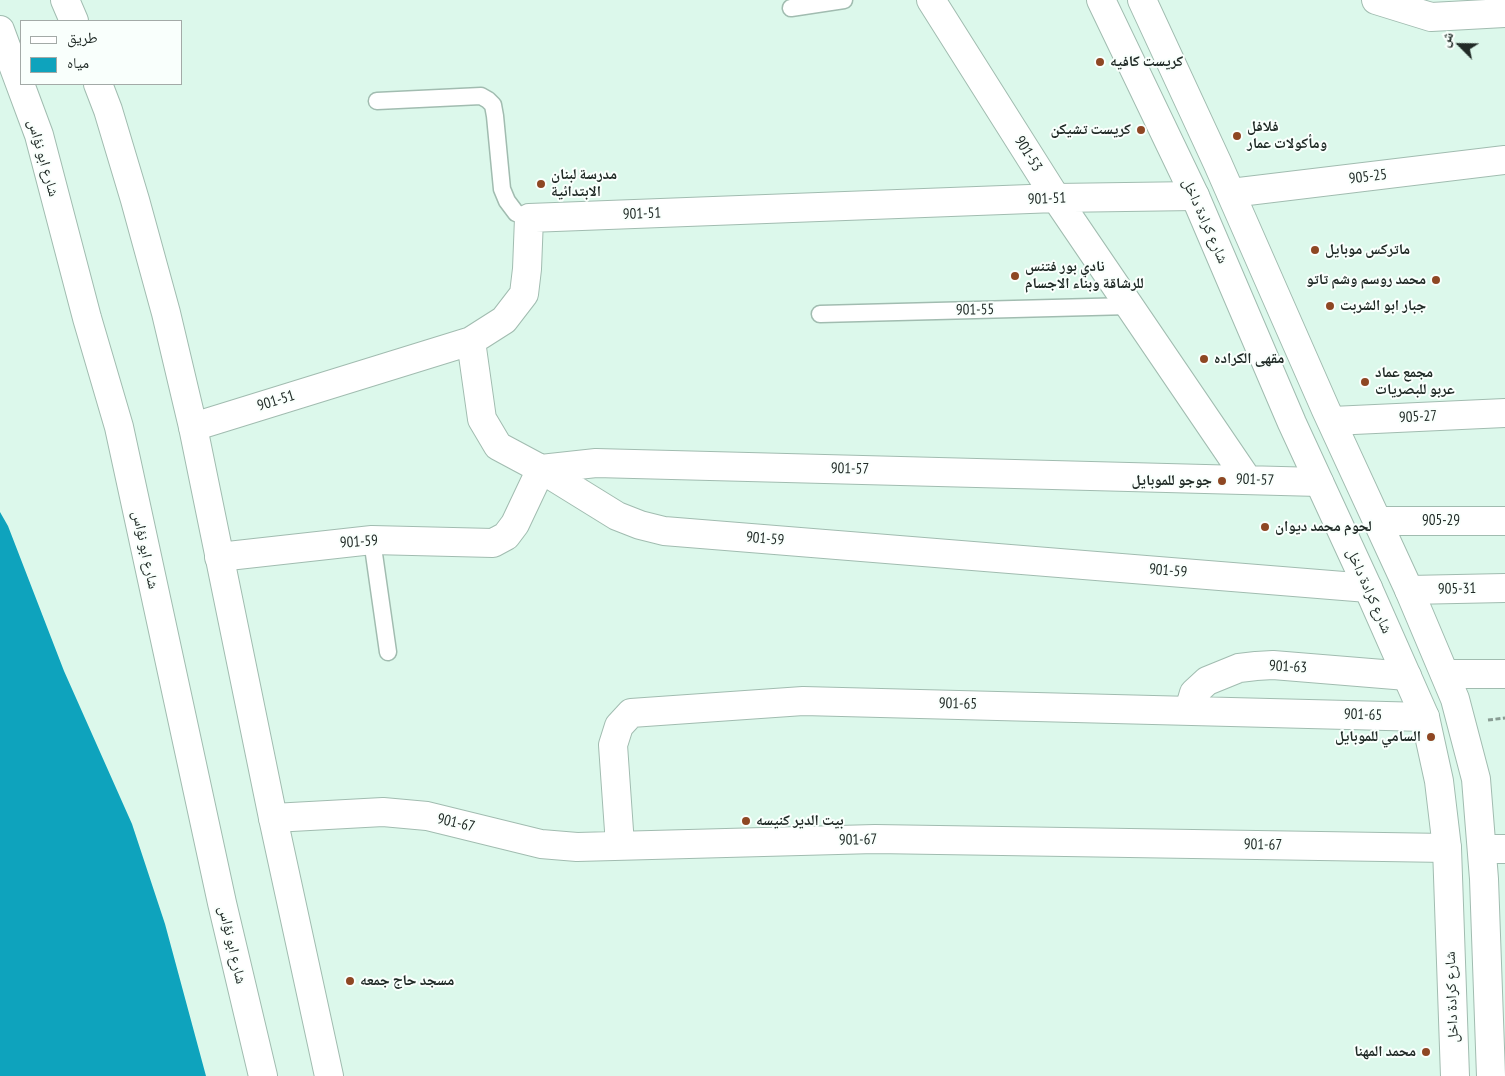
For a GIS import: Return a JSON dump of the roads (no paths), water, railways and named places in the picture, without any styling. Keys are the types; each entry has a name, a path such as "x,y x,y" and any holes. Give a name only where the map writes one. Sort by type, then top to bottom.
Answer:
{"street":[{"path":"65,0 74,20"},
{"name":"901-53","path":"931,0 1056,198 1247,479"},
{"name":"شارع كرادة داخل","path":"1102,0 1194,196 1292,423 1425,717 1439,781 1447,848 1455,1076"},
{"path":"1142,0 1231,193 1409,590 1455,699 1494,849 1491,1076"},
{"path":"1376,0 1431,17 1505,13"},
{"name":"شارع ابو نؤاس","path":"0,30 38,135 87,318 119,428 222,903 263,1076"},
{"path":"98,85 108,110 166,313 193,427 273,818 329,1076"},
{"name":"905-25","path":"1231,193 1505,160"},
{"name":"901-51","path":"193,427 471,341 504,320 524,294 529,218 1056,198 1194,196"},
{"path":"471,341 482,419 498,446 541,468"},
{"name":"905-27","path":"1332,421 1505,413"},
{"name":"901-57","path":"541,468 596,463 1319,482"},
{"name":"901-59","path":"220,557 372,540 493,544 506,536 515,524 541,468 618,516 640,525 664,531 1368,588"},
{"name":"905-29","path":"1378,521 1505,521"},
{"name":"905-31","path":"1409,590 1505,588"},
{"name":"901-63","path":"1189,710 1194,693 1207,681 1239,668 1273,665 1407,676"},
{"path":"1445,674 1505,674"},
{"name":"901-65","path":"620,845 613,744 619,726 631,713 804,701 1425,717"},
{"name":"901-67","path":"273,818 383,812 427,816 541,844 577,847 876,840 1447,848"}],"lane":[{"path":"791,8 844,0"},
{"path":"377,102 481,96 488,100 493,106 495,116 502,189 507,201 516,213 529,218"},
{"name":"901-55","path":"820,314 1130,306"},
{"path":"372,540 388,652"}],"water":[{"path":"0,512 8,526 64,671 132,824 165,924 206,1076 0,1076"}],"place":[{"name":"كريست كافيه","path":"1100,62"},
{"name":"كريست تشيكن","path":"1141,130"},
{"name":"فلافل ومأكولات عمار","path":"1237,136"},
{"name":"مدرسة لبنان الابتدائية","path":"541,184"},
{"name":"ماتركس موبايل","path":"1315,250"},
{"name":"نادي بور فتنس للرشاقة وبناء الاجسام","path":"1015,276"},
{"name":"محمد روسم وشم تاتو","path":"1436,280"},
{"name":"جبار ابو الشربت","path":"1330,306"},
{"name":"مقهى الكراده","path":"1204,359"},
{"name":"مجمع عماد عربو للبصريات","path":"1365,382"},
{"name":"جوجو للموبايل","path":"1222,481"},
{"name":"لحوم محمد ديوان","path":"1265,527"},
{"name":"السامي للموبايل","path":"1431,737"},
{"name":"بيت الدير كنيسه","path":"746,821"},
{"name":"مسجد حاج جمعه","path":"350,981"},
{"name":"محمد المهنا","path":"1426,1052"}]}
